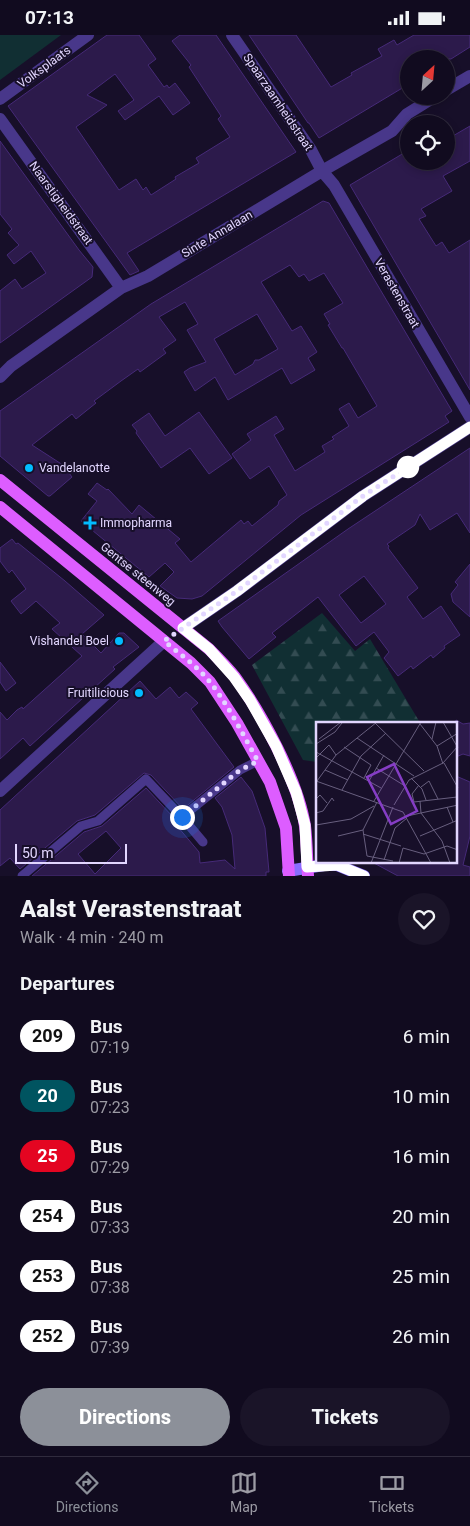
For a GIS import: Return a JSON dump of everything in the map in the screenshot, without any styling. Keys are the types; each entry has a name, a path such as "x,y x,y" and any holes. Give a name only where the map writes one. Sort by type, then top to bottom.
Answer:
{"main road":[{"name":"Gentse steenweg","path":"0,480 209,649 234,677 250,700 276,746 296,792 305,825 308,871"},
{"path":"0,507 191,663 210,682 237,723 270,782 286,828 288,873"},
{"path":"164,641 183,628"}],"street":[{"name":"Volksplaats","path":"0,99 88,35"},
{"name":"Spaarzaamheidstraat","path":"232,35 311,150 322,171"},
{"path":"455,85 470,76"},
{"name":"Sinte Annalaan","path":"0,377 12,366 122,288 148,276 392,131 406,114 421,105"},
{"name":"Naarstigheidstraat","path":"0,119 122,288"},
{"name":"Verastenstraat","path":"322,171 334,185 470,417"},
{"path":"183,628 237,591 363,496 470,427"},
{"path":"0,791 164,641"},
{"path":"288,873 337,865 364,876"}],"lane":[{"path":"182,817 240,770 258,761"},
{"path":"22,876 81,826 98,821 146,779 203,842"}],"green space":[{"path":"0,35 61,35 0,80"},
{"path":"322,613 355,651 370,639 419,721 316,722 316,762 303,760 252,665"}],"building":[{"path":"107,35 139,35 156,59 148,65 164,87 167,85 169,88 175,83 190,103 173,115 159,96 125,120 118,111 134,100 115,74 87,95 107,105 76,127 119,190 136,179 143,190 146,187 151,195 176,179 175,177 199,163 196,158 230,137 218,119 221,116 189,67 191,65 172,41 180,35 216,35 296,152 127,253 139,271 130,275 8,106"},
{"path":"249,35 296,35 331,87 352,75 351,73 382,56 378,49 394,40 397,45 414,35 470,35 470,47 455,56 455,50 400,50 400,89 319,138"},
{"path":"470,126 470,161 455,169 455,135"},
{"path":"0,141 93,267 92,277 0,343 0,291 15,279 22,289 46,273 31,251 14,264 7,255 19,245 8,233 12,229 0,214"},
{"path":"400,155 400,170 454,170 443,176 452,191 421,209 426,216 419,219 436,246 442,242 449,253 470,240 470,390 350,185"},
{"path":"323,201 329,203 452,411 445,416 449,422 301,515 202,596 192,599 177,598 160,586 174,572 165,563 149,577 81,521 97,501 88,494 97,483 108,489 132,514 139,505 180,539 175,543 191,562 241,520 244,524 248,521 252,526 278,505 279,501 287,495 269,466 250,479 232,454 251,440 247,434 276,416 284,429 274,435 295,471 325,452 322,446 334,439 332,437 349,426 339,409 349,403 358,418 377,406 328,325 330,324 324,314 343,303 324,273 309,281 304,274 299,277 290,265 261,282 292,331 301,326 317,352 308,358 315,370 291,384 282,368 228,400 215,377 195,391 184,372 206,362 187,330 198,324 185,302 159,317 176,340 163,349 166,353 140,372 138,369 121,381 94,401 96,403 76,419 72,414 32,445 63,465 72,477 48,496 0,456 0,411 151,304","holes":["257,314 278,349 259,360 255,360 253,364 235,375 214,339"]},
{"path":"199,412 232,458 209,474 190,448 161,468 132,425 149,413 165,436"},
{"path":"470,448 470,533 457,513 430,530 420,514 415,525 387,544 418,588 407,597 423,619 441,606 460,635 444,646 445,648 433,658 431,655 413,669 411,666 398,676 384,658 389,652 374,632 356,646 318,597 272,633 276,637 249,659 218,621 348,529","holes":["364,576 386,604 361,623 339,595"]},
{"path":"12,539 104,615 82,634 101,653 119,633 124,633 139,647 113,667 115,669 30,746 23,738 0,759 0,712 7,720 17,710 22,707 23,709 82,656 52,629 60,623 36,601 21,614 11,601 26,589 12,570 9,573 0,561 0,548"},
{"path":"470,564 470,617 453,602 451,594 458,585 455,582"},
{"path":"0,662 16,683 6,691 0,682"},
{"path":"140,681 156,699 170,687 179,698 186,692 198,703 191,709 234,767 183,809 151,775 144,773 95,815 77,821 20,869 10,858 0,866 0,810"},
{"path":"456,720 463,724 470,723 470,756 463,754 458,756 458,722"},
{"path":"241,777 252,791 265,828 269,872 266,872 266,876 32,876 84,832 102,826 146,788 174,818 172,820 199,852 200,863 225,860 235,869 232,835 222,807 215,798","holes":["106,831 121,848 95,874 78,854"]},
{"path":"458,777 470,782 470,836 463,865 470,867 470,876 398,876 374,863 458,863"}],"bus line":[{"name":"209","path":"364,876 337,865 307,867 305,825 296,792 276,746 250,700 234,677 209,649 183,628 237,591 363,496 470,427"}],"place":[{"name":"Vandelanotte","path":"29,468"},
{"name":"Immopharma","path":"90,523"},
{"name":"Vishandel Boel","path":"119,641"},
{"name":"Fruitilicious","path":"139,693"}],"route":[{"path":"182,817 240,770 258,761 237,723 210,682 191,663 164,641 237,591 363,496 408,467"}]}
